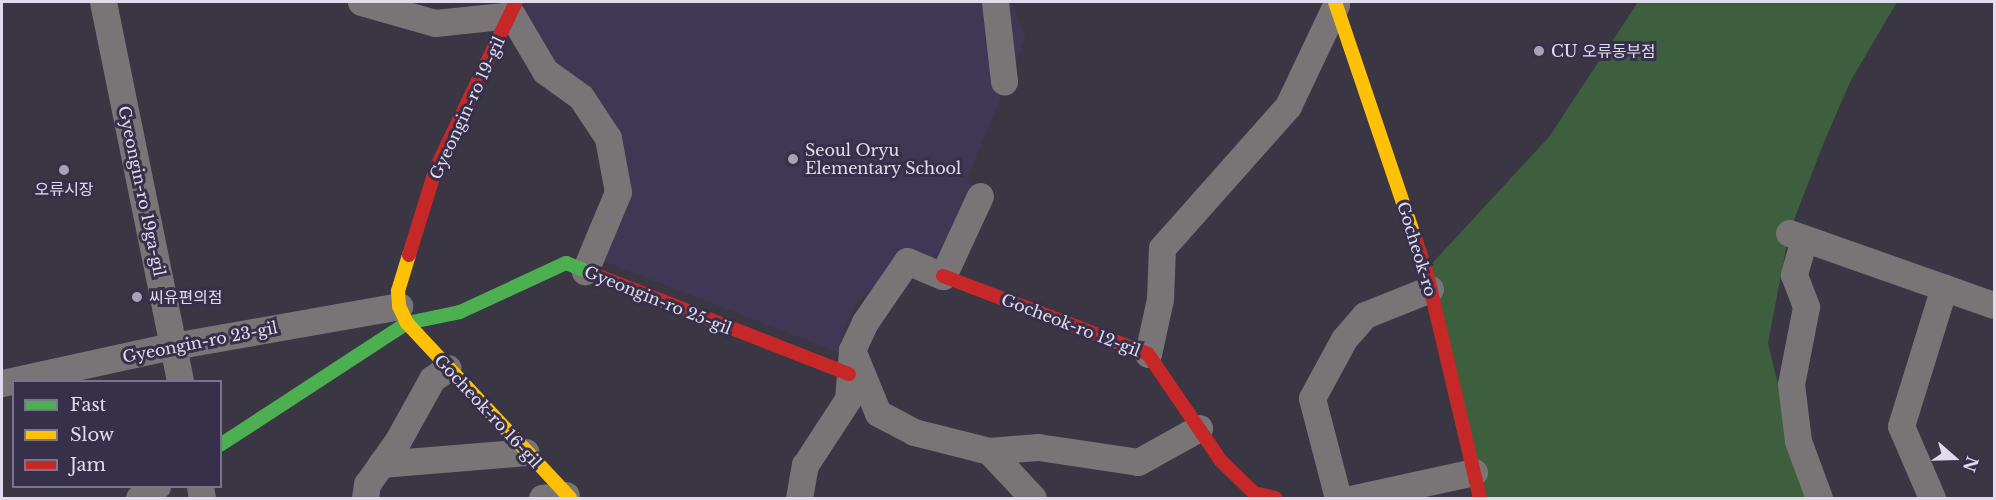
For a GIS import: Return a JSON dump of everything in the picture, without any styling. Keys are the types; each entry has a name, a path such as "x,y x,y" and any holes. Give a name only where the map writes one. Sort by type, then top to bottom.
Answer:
{"street":[{"name":"Gyeongin-ro 19ga-gil","path":"103,2 180,380"},
{"name":"Gyeongin-ro 19-gil","path":"360,2 435,23 514,8"},
{"path":"995,2 1004,81"},
{"name":"Gocheok-ro","path":"1336,3 1430,290 1480,498"},
{"name":"Gocheok-ro","path":"1148,354 1160,298 1162,248 1288,106 1336,3"},
{"name":"Gyeongin-ro 19-gil","path":"514,8 545,71 581,97 608,138 618,192 585,271"},
{"name":"Gyeongin-ro 19-gil","path":"403,315 398,291 436,168 514,8"},
{"path":"943,276 980,196"},
{"path":"1820,498 1798,441 1791,384 1806,307 1794,275 1797,236 1995,305"},
{"name":"Gocheok-ro 12-gil","path":"850,362 865,321 907,261 1148,354 1221,461 1261,497"},
{"name":"Gyeongin-ro 25-gil","path":"222,444 403,315 460,312 566,263 850,362"},
{"path":"1932,498 1901,426 1944,287"},
{"path":"1338,498 1312,398 1344,339 1365,315 1430,290"},
{"name":"Gyeongin-ro 23-gil","path":"16,380 174,346 403,315"},
{"name":"Gocheok-ro 16-gil","path":"403,315 448,368 526,452 559,497"},
{"path":"850,362 878,413 914,432 989,451 1038,447 1138,462 1199,428"},
{"path":"799,498 805,465 848,399 850,362"},
{"path":"364,498 367,484 432,379 448,368"},
{"path":"989,451 1033,498"},
{"path":"381,464 526,452"},
{"path":"1355,498 1474,472"},
{"path":"139,498 154,488"}],"shaded area":[{"name":"Seoul Oryu Elementary School","path":"516,2 1011,2 1026,37 967,179 977,191 944,266 906,255 855,305 843,331 840,353 598,259 618,192 608,138 545,71"}],"green space":[{"path":"1638,2 1897,2 1850,82 1789,233 1768,343 1800,476 1809,498 1480,498 1426,270 1549,137"}],"traffic: fast":[{"path":"222,444 407,323 460,312 566,263 591,273"}],"traffic: slow":[{"path":"1335,2 1414,235"},
{"path":"409,255 398,291 399,306 407,323 570,498"}],"traffic: jam":[{"path":"409,255 436,168 516,2"},
{"path":"1414,235 1426,270 1480,498"},
{"path":"591,273 849,374"},
{"path":"943,276 1148,354 1221,461 1254,493 1275,498"}],"place":[{"name":"CU 오류동부점","path":"1539,51"},
{"name":"Seoul Oryu Elementary School","path":"793,159"},
{"name":"오류시장","path":"64,170"},
{"name":"씨유편의점","path":"137,297"}]}
